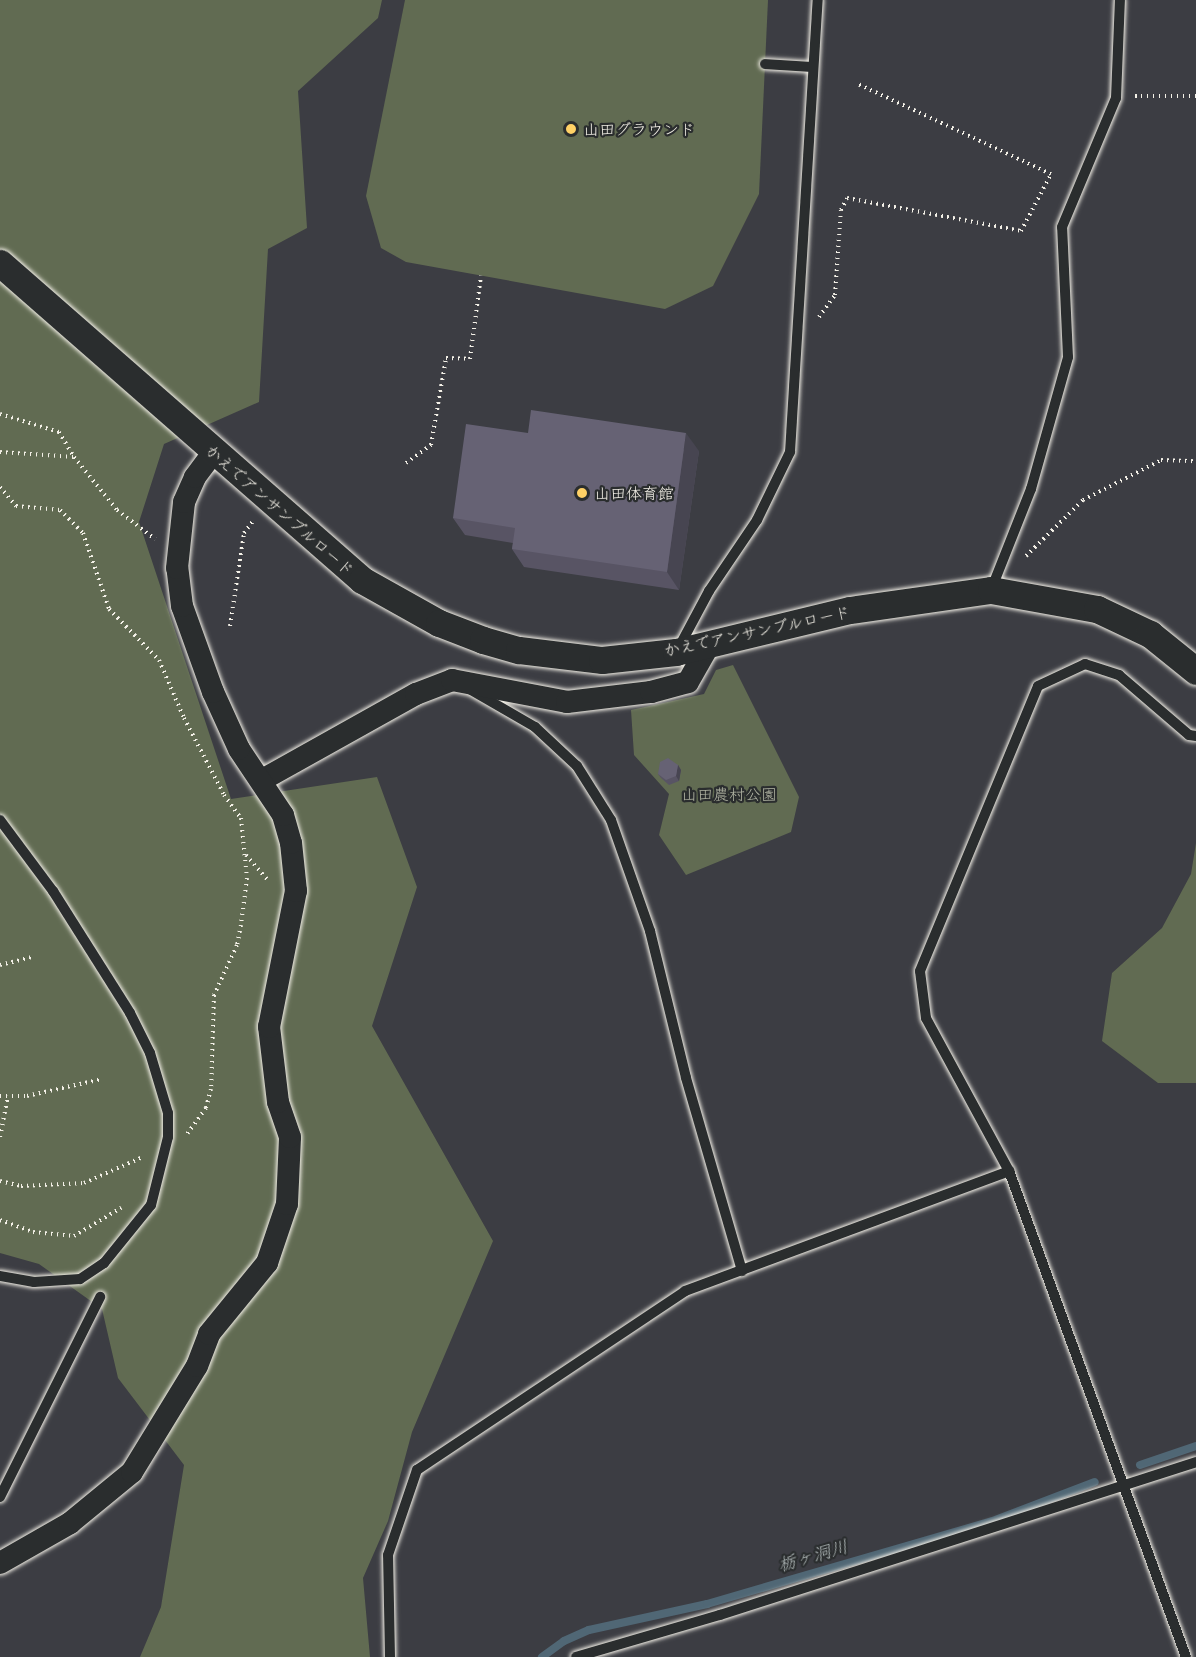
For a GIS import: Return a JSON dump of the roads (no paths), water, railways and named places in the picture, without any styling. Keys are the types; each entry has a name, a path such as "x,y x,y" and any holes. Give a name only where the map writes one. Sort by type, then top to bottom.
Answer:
{"street":[{"name":"かえでアンサンブルロード","path":"0,263 362,580 439,623 519,650 602,660 676,652 850,610 991,590 1097,609 1150,634 1196,672"},
{"path":"0,1563 70,1523 132,1472 197,1366 209,1334 267,1263 287,1203 290,1137 278,1102 269,1028 296,891 291,843 283,815 262,780 239,749 213,692 182,606 177,568 184,502 195,477 214,452"},
{"path":"262,780 416,694 452,680 567,702 651,692 688,682 709,645"}],"lane":[{"path":"676,652 709,591 757,520 790,452 811,67 818,0"},
{"path":"991,590 1031,489 1068,357 1062,227 1116,98 1120,0"},
{"path":"765,64 811,67"},
{"path":"1186,1657 1009,1171 926,1018 920,971 1038,686 1085,664 1119,675 1189,735 1196,736"},
{"path":"452,680 535,727 578,766 611,820 650,932 686,1078 742,1271"},
{"path":"0,820 53,891 130,1013 150,1053 168,1113 166,1145 151,1205 104,1263 80,1279 34,1282 0,1276"},
{"path":"390,1657 388,1555 417,1470 685,1291 1009,1171"},
{"path":"0,1497 100,1297"},
{"path":"576,1657 720,1615 1196,1462"}],"waterway":[{"name":"栃ヶ洞川","path":"1140,1465 1196,1446"},
{"name":"栃ヶ洞川","path":"542,1657 564,1641 589,1630 707,1604 990,1522 1095,1482"}],"place":[{"name":"山田グラウンド","path":"571,129"},
{"name":"山田体育館","path":"582,493"}],"park label":[{"name":"山田農村公園","path":"729,794"}]}
